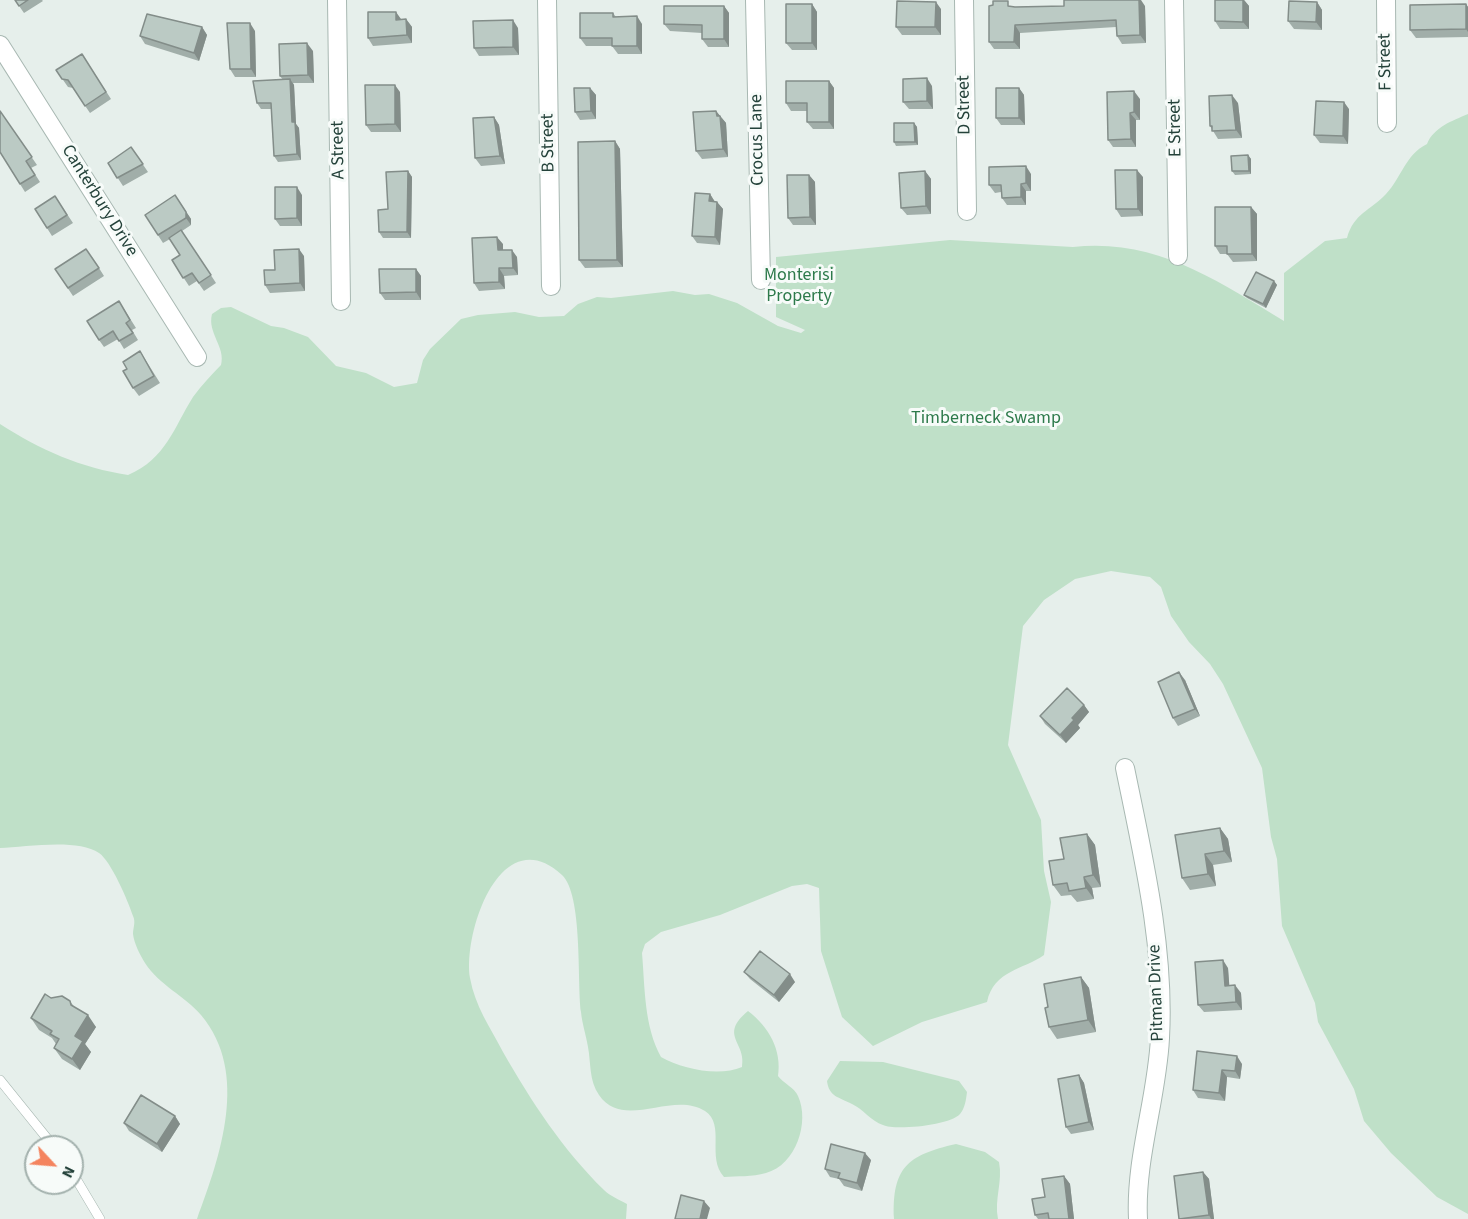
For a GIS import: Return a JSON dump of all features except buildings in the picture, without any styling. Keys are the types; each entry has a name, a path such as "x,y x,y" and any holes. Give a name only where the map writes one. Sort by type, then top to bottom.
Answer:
{"street":[{"name":"A Street","path":"337,0 341,301"},
{"name":"B Street","path":"547,0 551,286"},
{"name":"Crocus Lane","path":"756,0 761,280"},
{"name":"D Street","path":"964,0 967,211"},
{"name":"E Street","path":"1174,0 1178,256"},
{"name":"F Street","path":"1386,0 1387,123"},
{"name":"Canterbury Drive","path":"0,45 197,357"},
{"name":"Pitman Drive","path":"1125,768 1154,928 1161,1008 1157,1075 1138,1191 1138,1219"}],"lane":[{"path":"0,1080 44,1135"},
{"path":"84,1192 100,1219"}],"green space":[{"path":"1468,114 1468,1214 1437,1197 1391,1153 1364,1121 1354,1089 1318,1022 1315,1003 1282,926 1277,859 1271,837 1262,768 1223,684 1210,664 1189,642 1171,616 1161,587 1150,577 1111,571 1075,579 1044,600 1023,626 1008,745 1041,820 1044,871 1051,902 1044,955 1003,977 996,983 987,1002 922,1022 873,1046 842,1017 821,951 819,888 807,884 792,886 720,915 661,932 645,944 642,953 646,1007 651,1033 661,1057 679,1065 701,1070 733,1070 742,1067 741,1051 734,1033 739,1020 748,1011 768,1032 776,1048 778,1076 796,1093 801,1106 802,1118 798,1141 785,1161 776,1168 755,1175 724,1177 716,1160 714,1124 705,1111 692,1106 678,1105 621,1110 609,1105 599,1095 592,1078 582,1016 578,939 569,885 562,875 540,861 521,861 504,871 491,888 480,910 469,958 472,988 488,1025 536,1107 589,1175 606,1192 627,1204 626,1219 197,1219 214,1169 226,1116 227,1089 224,1063 216,1038 201,1015 157,978 145,963 133,934 134,918 114,872 104,857 90,848 78,846 37,845 0,848 0,424 62,457 94,468 128,475 152,460 160,451 193,397 221,365 221,352 211,321 212,314 221,308 231,307 271,326 308,337 336,366 366,373 394,387 417,383 423,360 430,349 461,319 515,312 539,317 564,316 578,304 597,297 611,298 673,291 695,295 709,294 737,303 778,326 801,333 805,330 776,317 776,257 950,240 1131,249 1184,265 1284,321 1284,273 1325,241 1347,238 1358,218 1386,194 1409,160 1427,144 1434,133"},
{"path":"840,1061 883,1062 959,1081 967,1092 964,1107 955,1118 935,1124 899,1127 883,1125 856,1106 835,1096 830,1090 827,1081"},
{"path":"956,1144 985,1152 999,1162 998,1219 894,1219 896,1187 906,1166 925,1153"}],"park label":[{"name":"Monterisi Property","path":"799,286"},
{"name":"Timberneck Swamp","path":"986,419"}]}
